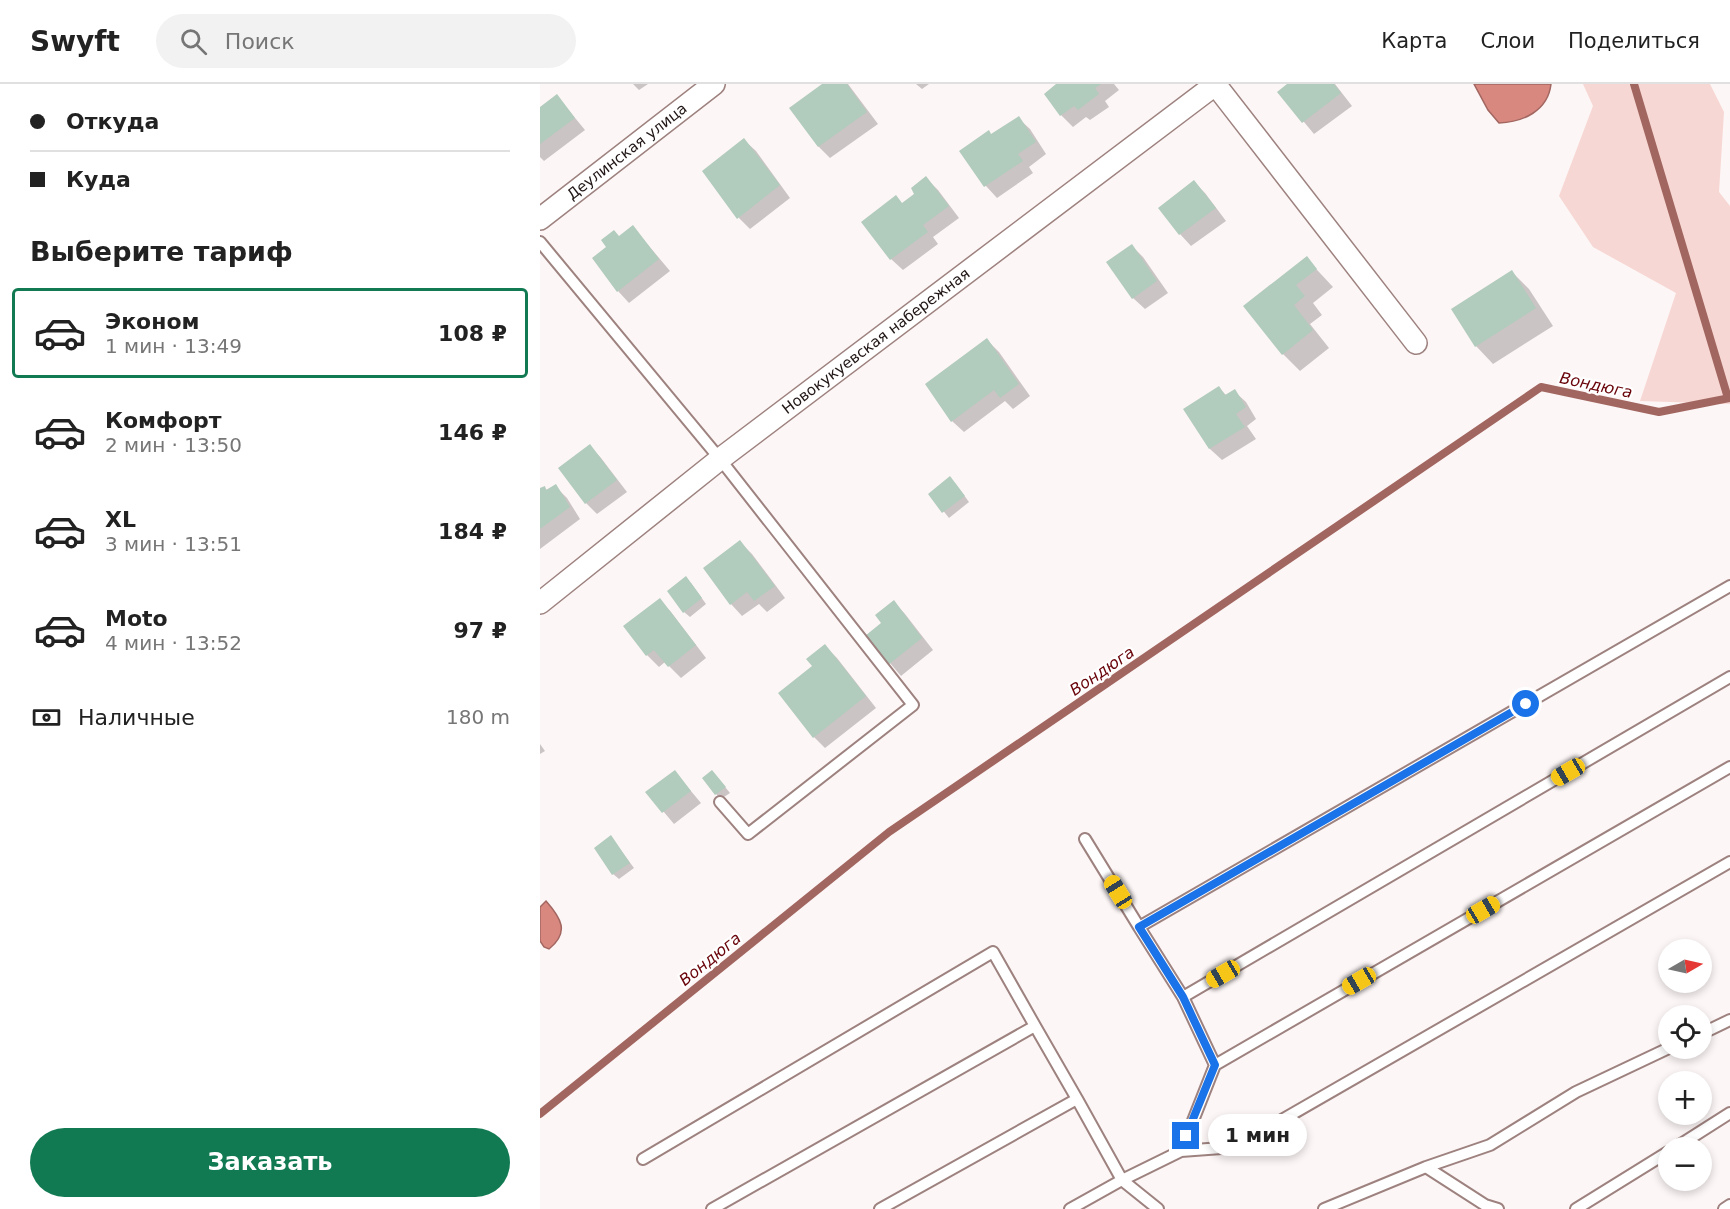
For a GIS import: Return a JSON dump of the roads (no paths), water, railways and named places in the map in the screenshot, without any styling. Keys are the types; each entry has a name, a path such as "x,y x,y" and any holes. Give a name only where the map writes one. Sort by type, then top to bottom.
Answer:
{"street":[{"name":"Деулинская улица","path":"540,219 714,84"},
{"path":"1215,84 1416,343"},
{"name":"Новокукуевская набережная","path":"540,603 720,459 1215,84"}],"lane":[{"path":"540,242 720,459 913,705 748,834 720,802"},
{"path":"1139,927 1730,586"},
{"path":"1183,997 1730,677"},
{"path":"1181,1151 1215,1065 1730,767"},
{"path":"1085,839 1183,997 1215,1065"},
{"path":"1070,1209 1181,1151 1235,1147 1730,862"},
{"path":"643,1159 993,951 1122,1180 1158,1209"},
{"path":"1712,1029 1730,1020"},
{"path":"712,1209 1035,1026"},
{"path":"1324,1209 1426,1167 1491,1145 1576,1092 1658,1053"},
{"path":"879,1209 1077,1099"},
{"path":"1692,1137 1730,1113"},
{"path":"1576,1209 1658,1158"},
{"path":"1426,1167 1485,1205 1498,1209"},
{"path":"1724,1209 1730,1205"}],"waterway":[{"path":"1634,84 1728,398"},
{"name":"Вондюга","path":"540,1114 889,832 1541,387 1659,412 1730,398"}]}
